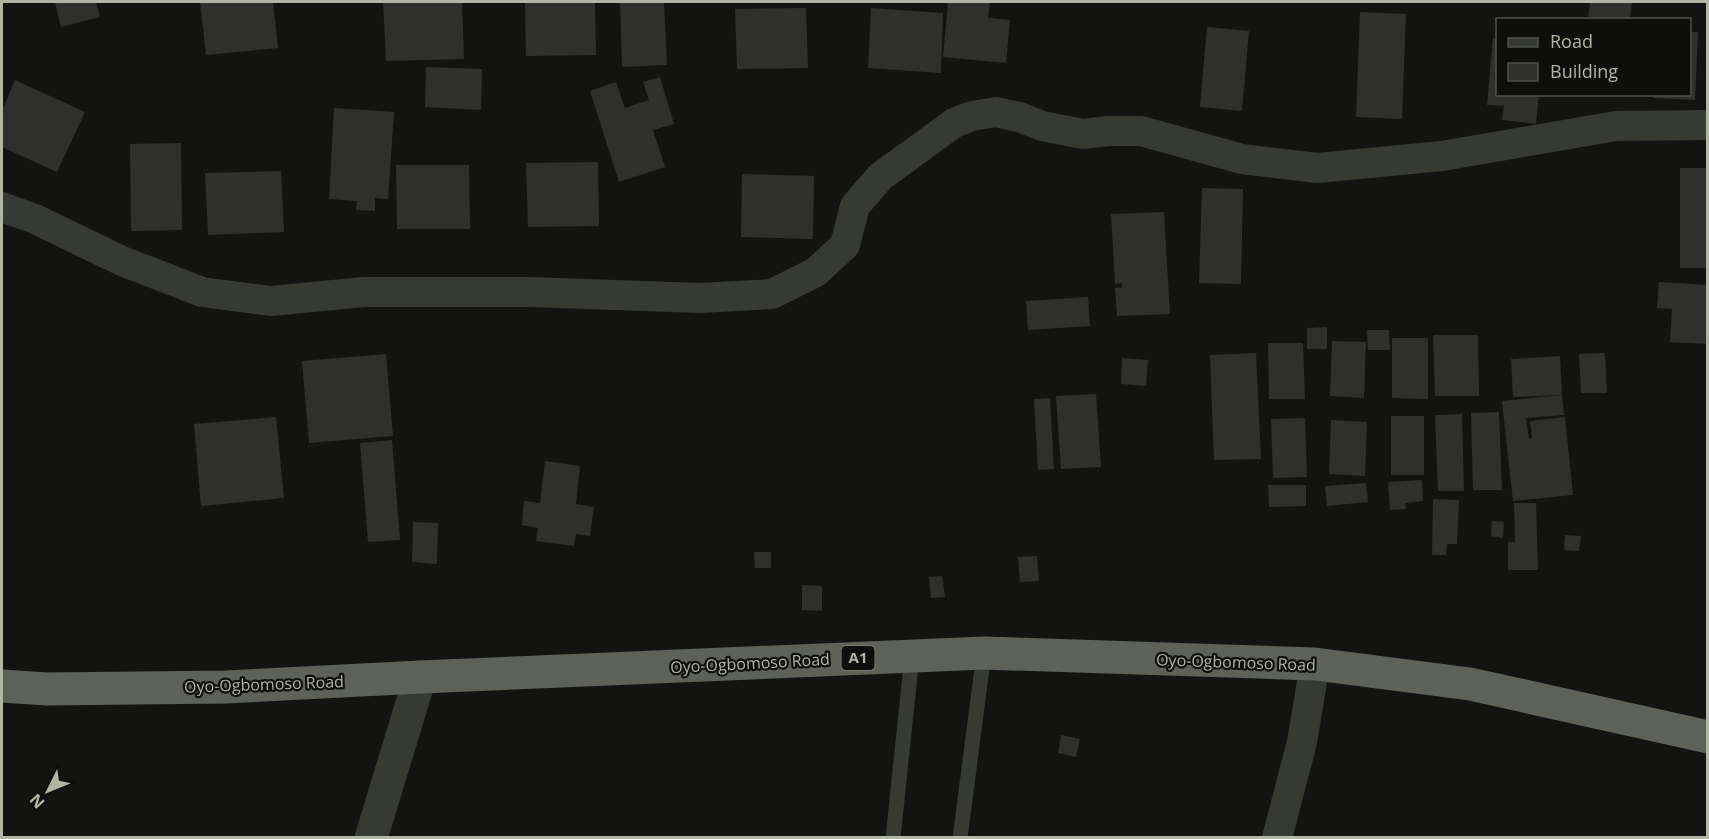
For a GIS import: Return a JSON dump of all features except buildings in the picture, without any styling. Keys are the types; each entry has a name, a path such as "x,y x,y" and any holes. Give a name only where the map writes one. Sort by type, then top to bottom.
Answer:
{"highway":[{"name":"Oyo-Ogbomoso Road","path":"2,686 47,690 226,687 984,653 1315,664 1470,684 1707,737"}],"street":[{"path":"2,207 35,219 122,261 202,292 271,302 364,292 530,292 699,298 772,294 816,272 845,245 855,206 880,177 954,123 972,116 996,112 1019,117 1042,126 1083,134 1141,130 1242,159 1317,168 1442,156 1616,126 1707,125"},
{"path":"1277,837 1302,742 1315,664"},
{"path":"372,837 420,677"}],"lane":[{"path":"960,837 984,653"},
{"path":"894,837 912,656"}]}
